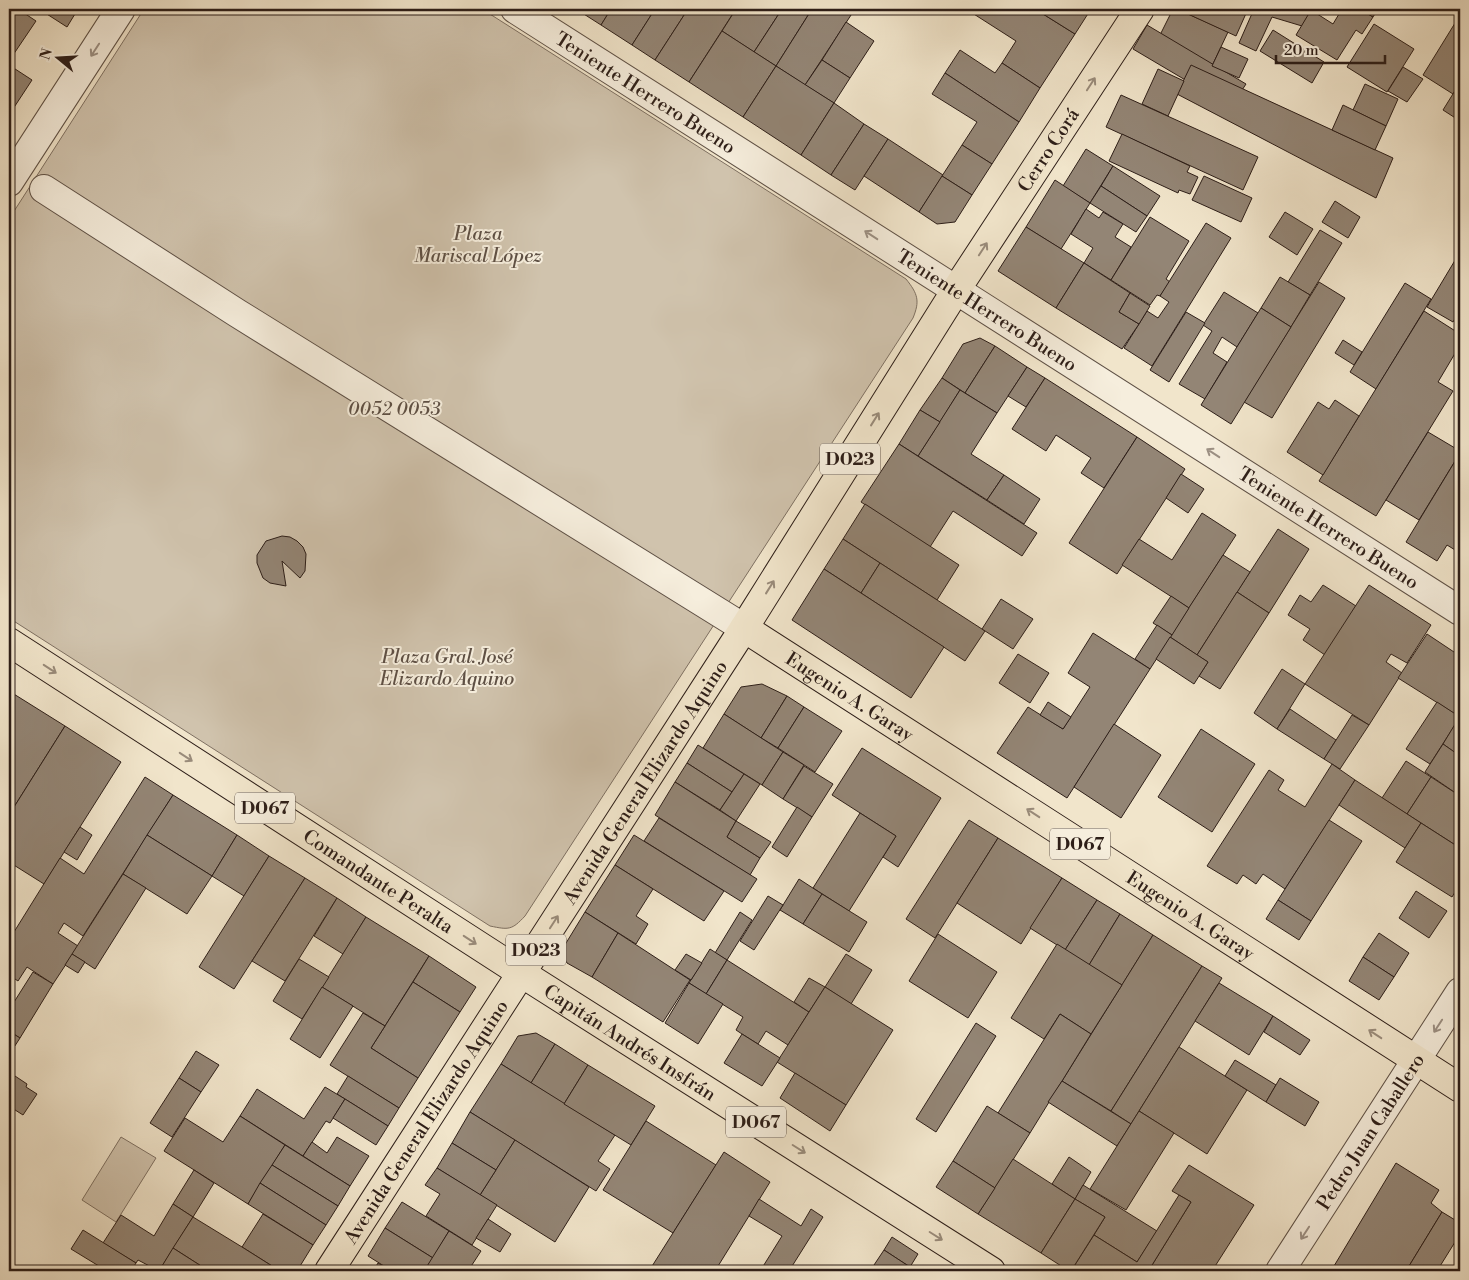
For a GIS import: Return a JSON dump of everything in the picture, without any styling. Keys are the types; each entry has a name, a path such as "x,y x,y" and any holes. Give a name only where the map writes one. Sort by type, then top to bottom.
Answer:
{"main road":[{"name":"Cerro Corá","path":"956,290 1140,9"},
{"name":"Avenida General Elizardo Aquino","path":"328,1271 744,628 956,290"},
{"name":"Eugenio A. Garay","path":"744,628 1460,1088"},
{"name":"Comandante Peralta","path":"9,642 522,973"},
{"name":"Capitán Andrés Insfrán","path":"522,973 991,1271"}],"street":[{"path":"12,169 121,9"},
{"name":"Teniente Herrero Bueno","path":"515,9 1460,611"},
{"path":"44,189 237,313 744,628"},
{"name":"Pedro Juan Caballero","path":"1280,1271 1460,992"}],"green space":[{"name":"0052 0053","path":"144,9 482,9 906,279 917,298 917,307 913,318 525,916 510,928 490,926 9,618 9,219"},
{"path":"121,1137 156,1158 116,1222 82,1200"}],"building":[{"path":"9,9 18,9 36,21 9,61"},
{"path":"39,9 78,9 67,27"},
{"path":"576,9 611,9 601,25"},
{"path":"611,9 655,9 632,45 601,25"},
{"path":"655,9 688,9 655,60 632,45"},
{"path":"688,9 723,9 732,15 689,82 655,60"},
{"path":"736,9 782,9 754,52 722,31"},
{"path":"782,9 812,9 776,66 754,52"},
{"path":"812,9 855,9 805,85 776,66"},
{"path":"966,9 1035,9 1075,34 1040,88 1002,63 1016,41"},
{"path":"1035,9 1091,9 1075,34"},
{"path":"1173,9 1177,9 1228,32 1212,66 1157,41"},
{"path":"1177,9 1248,9 1236,36"},
{"path":"1254,9 1312,9 1302,26 1272,17 1256,51 1239,43"},
{"path":"1342,9 1360,9 1373,17 1362,34 1356,30 1337,60 1296,35 1311,10 1333,24"},
{"path":"1360,9 1378,9 1373,17"},
{"path":"1460,15 1460,82 1453,94 1423,75"},
{"path":"846,22 874,41 850,78 822,60"},
{"path":"1374,24 1414,49 1387,92 1347,67"},
{"path":"1147,25 1246,84 1231,107 1133,49"},
{"path":"1273,30 1324,62 1312,83 1260,51"},
{"path":"722,31 776,66 743,117 689,82"},
{"path":"1221,47 1248,59 1239,78 1212,66"},
{"path":"960,50 995,73 1002,63 1040,88 1019,122 945,73"},
{"path":"822,60 850,78 834,103 805,85"},
{"path":"9,65 32,80 11,112 9,110"},
{"path":"1191,65 1393,158 1376,198 1177,94"},
{"path":"776,66 834,103 801,155 743,117"},
{"path":"1403,67 1423,79 1407,102 1388,91"},
{"path":"1158,69 1184,81 1168,116 1142,104"},
{"path":"945,73 1019,122 992,164 962,145 977,122 932,94"},
{"path":"1365,84 1398,99 1386,126 1353,110"},
{"path":"1456,89 1460,92 1460,121 1443,110"},
{"path":"1121,95 1258,157 1243,190 1106,127"},
{"path":"834,103 864,124 831,175 801,155"},
{"path":"1343,105 1386,126 1375,150 1332,130"},
{"path":"864,124 888,139 855,190 831,175"},
{"path":"1122,134 1190,166 1187,172 1198,177 1190,194 1179,190 1178,193 1109,161"},
{"path":"888,139 943,175 919,212 864,176"},
{"path":"962,145 992,164 972,195 942,176"},
{"path":"1086,149 1113,166 1090,203 1063,186"},
{"path":"1113,166 1160,196 1147,216 1101,186"},
{"path":"942,176 972,195 955,222 937,224 919,212"},
{"path":"1204,176 1252,198 1241,222 1192,200"},
{"path":"1055,180 1090,203 1061,249 1026,227"},
{"path":"1101,186 1147,216 1136,232 1090,203"},
{"path":"1335,201 1360,217 1348,238 1322,222"},
{"path":"1086,209 1099,218 1103,212 1123,224 1115,237 1131,247 1111,280 1084,263 1093,248 1071,234"},
{"path":"1285,212 1313,229 1297,255 1269,237"},
{"path":"1150,217 1189,241 1166,279 1170,282 1160,296 1157,295 1150,305 1111,280"},
{"path":"1206,223 1231,238 1152,366 1124,348 1147,311 1158,318 1169,302 1160,296"},
{"path":"1026,227 1084,263 1056,308 998,271"},
{"path":"1320,230 1342,243 1310,295 1288,282"},
{"path":"1460,252 1460,310 1453,322 1427,307"},
{"path":"1084,263 1130,293 1119,312 1139,324 1122,349 1056,308"},
{"path":"1280,277 1310,295 1291,327 1261,308"},
{"path":"1319,282 1345,298 1272,418 1244,402"},
{"path":"1405,283 1431,299 1376,389 1350,372"},
{"path":"1224,292 1258,313 1237,347 1222,337 1213,353 1227,362 1205,399 1179,384 1212,331 1203,325"},
{"path":"1130,293 1150,306 1139,324 1119,312"},
{"path":"1261,308 1291,327 1231,424 1201,405"},
{"path":"1424,311 1460,334 1460,345 1438,382 1453,391 1376,516 1319,481"},
{"path":"1186,312 1205,323 1169,382 1150,370"},
{"path":"980,338 995,346 965,393 942,378 963,344"},
{"path":"1343,340 1362,352 1354,365 1335,353"},
{"path":"995,346 1027,367 997,413 965,393"},
{"path":"1027,367 1045,378 1026,407 1008,396"},
{"path":"942,378 960,390 940,422 920,410"},
{"path":"1045,378 1137,437 1104,488 1081,473 1091,458 1056,435 1046,451 1012,429"},
{"path":"960,390 997,413 971,454 1004,475 987,500 918,456"},
{"path":"1335,400 1359,416 1323,475 1287,452 1318,402 1329,409"},
{"path":"920,410 940,422 918,456 899,444"},
{"path":"1428,432 1460,451 1460,453 1419,520 1386,500"},
{"path":"1137,437 1185,469 1117,574 1069,543"},
{"path":"899,444 1037,533 1022,556 953,511 930,547 861,502"},
{"path":"1460,453 1460,553 1447,545 1437,561 1406,542"},
{"path":"1181,474 1204,489 1188,513 1166,498"},
{"path":"1004,475 1040,499 1024,524 987,500"},
{"path":"865,504 959,565 937,600 843,539"},
{"path":"1202,513 1236,535 1189,608 1122,565 1139,539 1172,560"},
{"path":"1278,529 1309,549 1269,613 1237,592"},
{"path":"282,536 290,537 297,541 303,547 306,554 305,571 300,578 282,561 286,586 270,583 263,578 257,563 257,555 266,541"},
{"path":"843,539 880,563 861,593 824,569"},
{"path":"1223,555 1250,572 1197,655 1170,637"},
{"path":"880,563 985,631 965,661 861,593"},
{"path":"824,569 944,647 911,698 792,620"},
{"path":"1323,585 1356,606 1325,655 1303,640 1310,629 1288,615 1300,595 1311,602"},
{"path":"1369,585 1431,625 1407,663 1391,654 1386,662 1402,673 1369,725 1305,684"},
{"path":"1237,592 1269,613 1220,689 1199,676 1208,662 1197,655"},
{"path":"1171,596 1189,608 1172,635 1153,623"},
{"path":"1001,599 1033,619 1013,649 982,629"},
{"path":"1157,625 1172,635 1150,669 1135,659"},
{"path":"1093,633 1150,669 1067,798 997,753 1028,707 1063,729 1090,687 1068,673"},
{"path":"1427,634 1460,656 1460,717 1398,678"},
{"path":"1170,637 1208,662 1194,684 1156,659"},
{"path":"1018,654 1049,673 1030,703 999,683"},
{"path":"1282,669 1305,684 1277,729 1254,713"},
{"path":"762,684 787,696 761,738 724,714 741,687"},
{"path":"9,691 65,726 9,815"},
{"path":"787,696 804,707 778,748 761,738"},
{"path":"1048,702 1071,717 1063,729 1040,715"},
{"path":"1437,702 1460,717 1430,764 1406,749"},
{"path":"804,707 842,731 815,772 778,748"},
{"path":"1290,709 1336,740 1324,759 1277,729"},
{"path":"724,714 783,752 762,785 703,748"},
{"path":"1352,715 1369,725 1340,769 1324,759"},
{"path":"1460,716 1460,756 1443,744"},
{"path":"1114,724 1161,755 1121,818 1074,787"},
{"path":"65,726 121,762 44,884 9,862 9,815"},
{"path":"1201,729 1255,764 1212,832 1158,797"},
{"path":"1443,744 1460,756 1460,796 1425,772"},
{"path":"698,745 744,774 732,792 687,763"},
{"path":"862,748 941,798 898,867 883,857 896,836 832,795"},
{"path":"783,752 804,765 783,799 762,785"},
{"path":"1406,761 1431,777 1407,814 1382,798"},
{"path":"687,763 732,792 720,810 675,782"},
{"path":"1332,764 1355,780 1285,889 1263,874 1256,884 1243,875 1237,884 1207,866 1269,770 1284,780 1278,790 1305,807"},
{"path":"804,766 833,784 812,817 783,799"},
{"path":"744,774 760,784 736,821 720,810"},
{"path":"145,777 173,795 83,936 64,923 58,933 78,946 53,984 27,967 18,981 9,975 9,940 60,858 84,874"},
{"path":"1431,777 1460,796 1460,848 1407,814"},
{"path":"1355,780 1421,823 1405,848 1339,805"},
{"path":"675,782 736,821 727,837 760,858 750,875 655,815"},
{"path":"173,795 237,835 212,876 147,835"},
{"path":"797,807 812,817 787,857 772,847"},
{"path":"860,813 896,836 849,911 813,888"},
{"path":"659,818 757,879 742,902 644,841"},
{"path":"969,820 998,838 935,938 906,919"},
{"path":"1329,820 1362,841 1311,921 1278,900"},
{"path":"736,821 771,842 760,858 727,837"},
{"path":"1421,823 1460,848 1460,884 1452,897 1396,862"},
{"path":"80,827 92,835 77,860 64,852"},
{"path":"147,835 212,876 187,914 123,874"},
{"path":"237,835 269,856 244,896 212,876"},
{"path":"634,835 724,891 704,921 615,865"},
{"path":"998,838 1062,878 1021,944 957,903"},
{"path":"269,856 305,878 234,989 199,967"},
{"path":"615,865 653,889 636,916 648,924 636,944 585,912"},
{"path":"123,874 146,888 95,969 72,954"},
{"path":"305,878 337,898 285,981 252,961"},
{"path":"1062,878 1097,900 1065,950 1030,928"},
{"path":"799,879 822,894 803,924 780,910"},
{"path":"1416,891 1447,911 1429,938 1399,918"},
{"path":"822,894 867,922 849,952 803,924"},
{"path":"768,896 783,905 754,950 740,941"},
{"path":"337,898 366,917 343,954 314,936"},
{"path":"1097,900 1120,914 1089,965 1065,950"},
{"path":"1278,900 1311,921 1299,940 1266,919"},
{"path":"585,912 618,933 592,977 567,963 562,954 563,948"},
{"path":"740,912 752,920 727,960 715,953"},
{"path":"1120,914 1153,935 1122,985 1089,965"},
{"path":"366,917 429,956 385,1026 322,987"},
{"path":"618,933 690,980 663,1022 592,977"},
{"path":"1379,933 1409,953 1394,977 1363,957"},
{"path":"938,934 997,972 968,1018 909,981"},
{"path":"1153,935 1202,966 1111,1111 1062,1081"},
{"path":"1057,944 1122,985 1091,1034 1060,1014 1044,1039 1011,1018"},
{"path":"710,949 727,960 706,994 689,983"},
{"path":"72,954 85,962 78,973 65,965"},
{"path":"686,954 702,963 691,980 675,970"},
{"path":"846,954 872,970 851,1004 825,987"},
{"path":"429,956 476,987 460,1012 413,982"},
{"path":"1363,957 1394,977 1379,1000 1349,981"},
{"path":"299,959 329,977 302,1019 273,1001"},
{"path":"727,960 809,1012 788,1045 766,1031 758,1044 736,1030 743,1017 706,994"},
{"path":"1202,966 1222,978 1131,1124 1111,1111"},
{"path":"33,972 53,984 20,1038 9,1031 9,1010"},
{"path":"809,978 825,987 809,1012 794,1002"},
{"path":"413,982 460,1012 418,1078 371,1048"},
{"path":"689,983 723,1004 698,1044 665,1023"},
{"path":"1219,983 1273,1016 1249,1055 1195,1021"},
{"path":"322,987 353,1006 320,1058 290,1039"},
{"path":"825,987 893,1030 846,1105 777,1062"},
{"path":"363,1013 385,1026 371,1048 418,1078 399,1108 330,1065"},
{"path":"1060,1014 1091,1034 1030,1133 998,1113"},
{"path":"1273,1016 1310,1040 1300,1055 1264,1032"},
{"path":"976,1023 996,1036 936,1132 916,1119"},
{"path":"9,1031 20,1038 9,1055"},
{"path":"536,1033 555,1044 531,1083 501,1064 518,1036"},
{"path":"742,1034 780,1058 762,1086 724,1063"},
{"path":"555,1044 588,1065 564,1104 531,1083"},
{"path":"1179,1047 1247,1090 1207,1154 1139,1111"},
{"path":"196,1051 219,1065 201,1092 179,1078"},
{"path":"1235,1060 1276,1085 1266,1102 1225,1076"},
{"path":"501,1064 615,1135 598,1161 610,1169 596,1191 470,1112"},
{"path":"588,1065 655,1106 631,1145 564,1104"},
{"path":"9,1072 27,1084 26,1087 37,1094 23,1115 12,1108 9,1113"},
{"path":"795,1073 846,1105 830,1131 780,1098"},
{"path":"348,1076 399,1108 388,1126 337,1094"},
{"path":"179,1078 201,1092 172,1137 150,1123"},
{"path":"1280,1078 1319,1102 1305,1126 1266,1102"},
{"path":"1062,1081 1131,1124 1117,1146 1048,1102"},
{"path":"325,1087 345,1099 330,1123 326,1121 303,1156 240,1116 257,1089 304,1119"},
{"path":"345,1099 388,1126 376,1145 333,1118"},
{"path":"987,1106 1030,1133 995,1188 953,1161"},
{"path":"1139,1111 1174,1133 1126,1210 1090,1189"},
{"path":"470,1112 515,1140 496,1170 452,1143"},
{"path":"240,1116 285,1145 248,1204 164,1151 185,1118 223,1142"},
{"path":"646,1121 716,1165 673,1233 603,1190"},
{"path":"337,1137 369,1156 350,1186 303,1156 312,1142 327,1153"},
{"path":"515,1140 589,1187 555,1242 480,1195"},
{"path":"452,1143 496,1170 480,1195 437,1168"},
{"path":"285,1145 350,1186 338,1206 272,1165"},
{"path":"724,1152 770,1182 715,1271 649,1271"},
{"path":"1069,1157 1091,1172 1075,1199 1052,1184"},
{"path":"1013,1159 1075,1199 1041,1253 978,1214"},
{"path":"953,1161 995,1188 978,1214 936,1187"},
{"path":"1396,1163 1439,1190 1431,1203 1442,1212 1406,1271 1331,1271"},
{"path":"272,1165 338,1206 326,1225 260,1183"},
{"path":"1189,1165 1254,1205 1212,1271 1149,1270 1191,1202 1172,1191"},
{"path":"437,1168 497,1205 472,1245 426,1216 440,1194 425,1185"},
{"path":"194,1170 214,1183 193,1217 173,1204"},
{"path":"260,1183 326,1225 313,1245 248,1204"},
{"path":"1083,1185 1157,1231 1137,1262 1094,1235 1105,1217 1075,1199"},
{"path":"1179,1195 1191,1202 1149,1270 1152,1271 1071,1271 1094,1235 1137,1262"},
{"path":"759,1199 801,1226 811,1209 823,1217 789,1271 767,1271 762,1268 782,1236 749,1216"},
{"path":"1075,1199 1105,1217 1071,1271 1069,1271 1041,1253"},
{"path":"402,1202 449,1231 433,1258 385,1228"},
{"path":"173,1204 193,1217 159,1271 138,1260 136,1263 103,1243 121,1215 154,1236"},
{"path":"1442,1212 1460,1223 1460,1234 1437,1271 1406,1271"},
{"path":"263,1214 313,1245 297,1271 280,1271 242,1247"},
{"path":"193,1217 280,1271 209,1271 173,1248"},
{"path":"488,1219 511,1234 500,1252 476,1238"},
{"path":"385,1228 433,1258 424,1271 392,1271 368,1256"},
{"path":"83,1230 136,1263 131,1271 107,1271 71,1249"},
{"path":"449,1231 481,1251 468,1271 424,1271"},
{"path":"892,1237 918,1254 910,1267 884,1250"},
{"path":"173,1248 209,1271 159,1271"},
{"path":"884,1250 910,1267 917,1271 870,1271"},
{"path":"378,1263 392,1271 373,1271"}],"park label":[{"name":"Plaza Mariscal López","path":"478,244"},
{"name":"Plaza Gral. José Elizardo Aquino","path":"447,667"}]}
